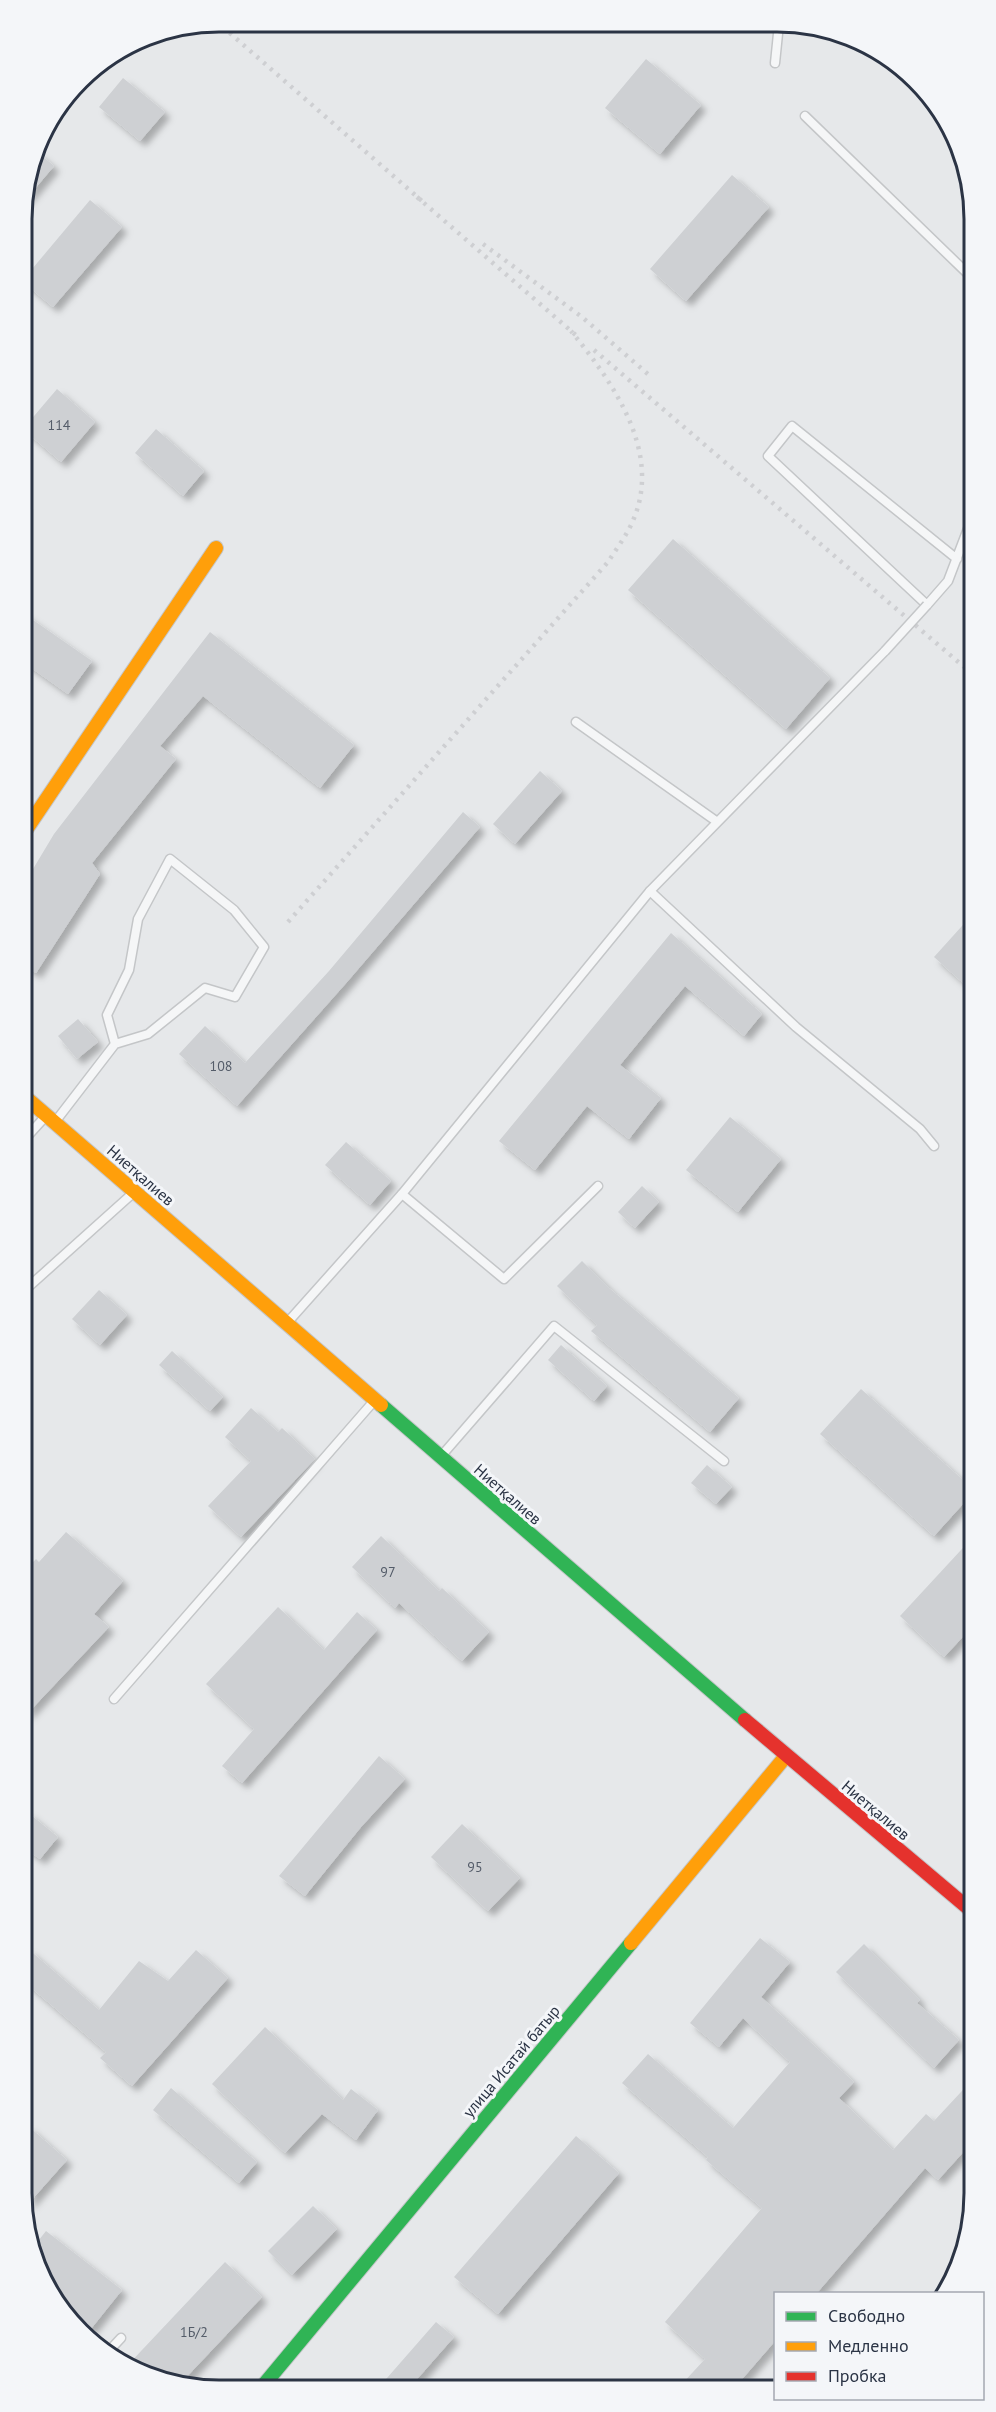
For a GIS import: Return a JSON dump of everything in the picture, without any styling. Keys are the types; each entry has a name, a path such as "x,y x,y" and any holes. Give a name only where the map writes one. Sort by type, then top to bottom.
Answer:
{"street":[{"path":"32,821 216,548"},
{"name":"Ниетқалиев","path":"32,1103 786,1756 964,1905"},
{"name":"улица Исатай батыр","path":"268,2380 786,1756"}],"lane":[{"path":"775,63 778,32"},
{"path":"805,116 964,270"},
{"path":"927,605 768,456 792,426 957,560"},
{"path":"287,1323 402,1194 650,891 716,821 885,651 948,581 964,540"},
{"path":"576,722 716,821"},
{"path":"32,1134 50,1119 116,1044 148,1034 205,988 235,998 264,947 234,910 170,859 138,919 129,970 107,1015 116,1044"},
{"path":"650,891 796,1027 920,1129 934,1146"},
{"path":"402,1194 504,1278 598,1186"},
{"path":"32,1284 135,1192"},
{"path":"441,1457 554,1326 724,1461"},
{"path":"114,1699 375,1400"},
{"path":"112,2348 121,2338"}],"building":[{"path":"646,59 701,105 660,154 605,108"},
{"path":"123,78 165,112 140,141 99,107"},
{"path":"43,157 54,166 34,190"},
{"path":"732,175 769,207 686,301 650,269"},
{"path":"90,200 122,227 53,307 32,289 32,269"},
{"path":"57,389 95,422 61,462 32,437 32,418"},
{"path":"156,429 204,471 183,496 135,453"},
{"path":"673,539 830,678 786,729 628,590"},
{"path":"32,619 92,661 68,694 32,668"},
{"path":"210,632 354,745 320,788 203,696 160,746 176,759 92,863 100,874 36,973 32,971 32,871 54,834"},
{"path":"540,771 562,791 515,844 493,824"},
{"path":"463,812 480,827 237,1106 179,1054 205,1026 245,1063 329,971"},
{"path":"964,924 964,984 934,957"},
{"path":"671,933 762,1014 744,1036 685,986 620,1065 661,1098 629,1139 587,1106 535,1170 499,1141"},
{"path":"78,1019 98,1042 77,1059 58,1036"},
{"path":"730,1117 781,1159 738,1212 686,1170"},
{"path":"346,1142 391,1181 370,1205 325,1165"},
{"path":"642,1186 659,1202 635,1228 618,1212"},
{"path":"582,1261 609,1288 739,1398 710,1432 591,1331 597,1325 557,1286"},
{"path":"99,1290 127,1315 100,1345 72,1319"},
{"path":"561,1345 607,1386 594,1401 548,1360"},
{"path":"172,1351 223,1397 210,1411 159,1365"},
{"path":"861,1389 964,1481 964,1503 934,1536 820,1434"},
{"path":"251,1408 278,1432 282,1428 315,1459 241,1537 208,1506 251,1461 225,1437"},
{"path":"707,1465 732,1487 716,1504 691,1483"},
{"path":"66,1532 123,1581 94,1614 109,1627 32,1709 32,1563 36,1559 39,1562"},
{"path":"381,1536 439,1591 442,1588 489,1632 462,1661 399,1603 395,1608 352,1567"},
{"path":"964,1547 964,1636 944,1657 900,1616"},
{"path":"278,1607 324,1650 357,1612 377,1630 242,1783 222,1766 254,1729 206,1684"},
{"path":"379,1756 405,1779 361,1827 305,1896 279,1876"},
{"path":"32,1816 58,1837 40,1859 32,1853"},
{"path":"462,1824 520,1878 488,1911 431,1857"},
{"path":"760,1938 790,1962 761,1997 854,2082 839,2098 893,2150 926,2114 934,2121 964,2089 964,2151 938,2180 925,2168 818,2292 774,2292 774,2342 741,2380 686,2380 705,2359 665,2322 762,2208 706,2160 708,2157 622,2083 648,2054 733,2128 790,2062 743,2018 719,2047 690,2023"},
{"path":"864,1944 920,2000 917,2003 959,2040 934,2068 836,1972"},
{"path":"196,1950 228,1978 132,2086 100,2058 106,2052 32,1988 32,1952 99,2010 139,1961 168,1981"},
{"path":"265,2027 343,2100 351,2089 378,2110 356,2140 322,2114 285,2153 212,2084"},
{"path":"171,2088 257,2162 239,2183 153,2110"},
{"path":"32,2129 67,2160 32,2199"},
{"path":"576,2136 619,2173 498,2314 454,2277"},
{"path":"313,2206 337,2229 292,2275 268,2251"},
{"path":"46,2231 122,2290 90,2330 56,2287 38,2241"},
{"path":"225,2262 262,2297 186,2378 158,2371 133,2359"},
{"path":"436,2322 454,2337 416,2380 385,2380"}],"railway":[{"path":"229,32 422,201"},
{"path":"417,197 578,337"},
{"path":"483,244 582,317 649,375"},
{"path":"288,922 608,562 630,527 640,500 642,474 638,448 630,422 618,398 571,331"},
{"path":"594,350 964,667"}],"traffic: fast":[{"path":"381,1405 745,1720"},
{"path":"268,2380 631,1943"}],"traffic: slow":[{"path":"32,821 216,548"},
{"path":"32,1103 381,1405"},
{"path":"631,1943 786,1756"}],"traffic: jam":[{"path":"745,1720 964,1905"}]}
